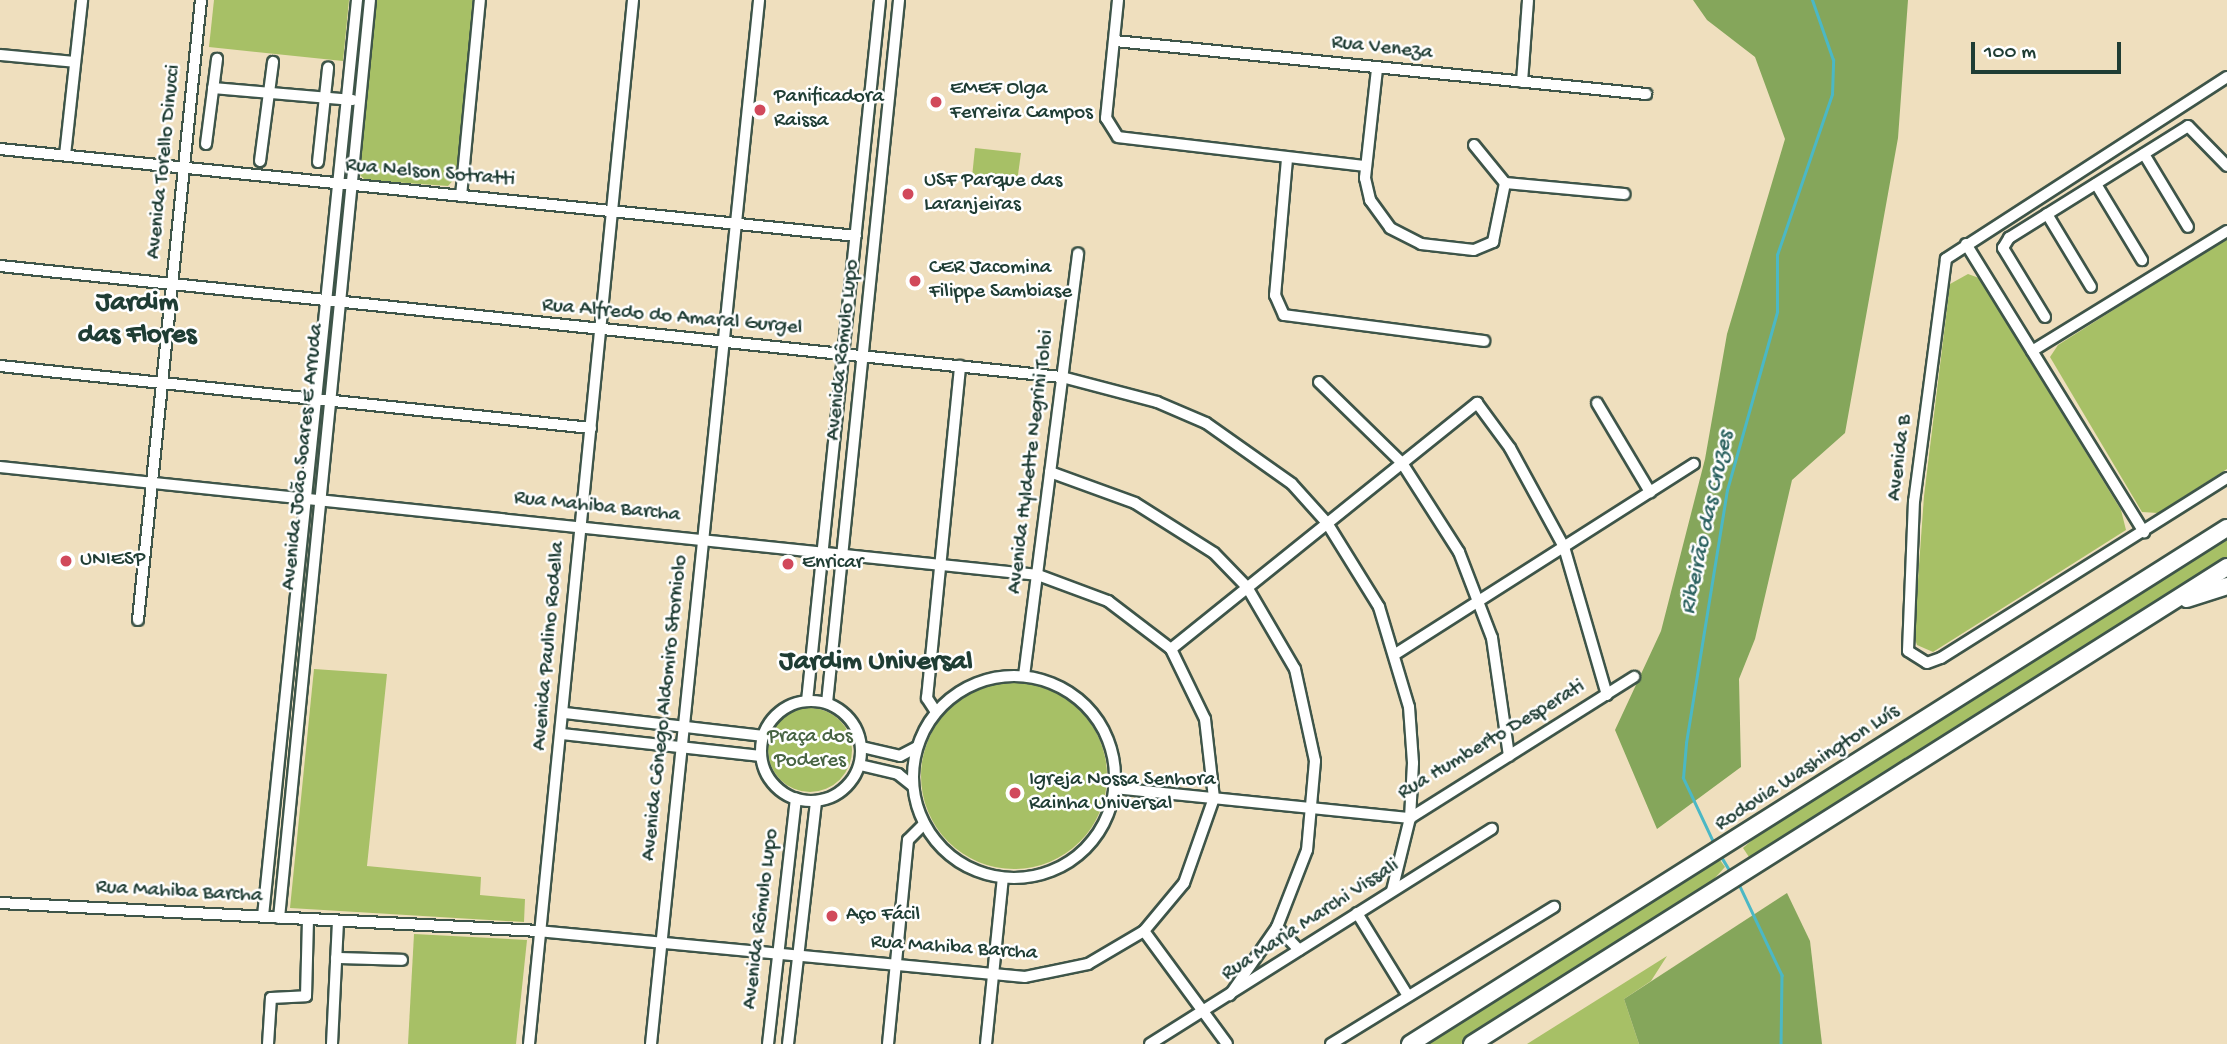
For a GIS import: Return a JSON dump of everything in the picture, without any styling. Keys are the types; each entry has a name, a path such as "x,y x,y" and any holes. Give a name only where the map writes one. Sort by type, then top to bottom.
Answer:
{"highway":[{"name":"Rodovia Washington Luís","path":"1410,1044 1707,859 2227,527"},
{"path":"1472,1044 1720,890 2227,567"},
{"path":"2162,608 2227,586"}],"street":[{"path":"65,155 82,0"},
{"name":"Avenida Torello Dinucci","path":"138,620 201,0"},
{"name":"Avenida João Soares E Arruda","path":"279,918 317,497 340,304 347,101 357,0"},
{"name":"Avenida João Soares E Arruda","path":"263,916 302,521 327,303 360,100 370,0"},
{"path":"461,196 480,0"},
{"name":"Avenida Paulino Rodella","path":"529,1044 565,713 633,0"},
{"name":"Avenida Cônego Aldomiro Storniolo","path":"651,1044 680,730 704,538 759,0"},
{"name":"Avenida Rômulo Lupo","path":"807,701 880,0"},
{"name":"Avenida Rômulo Lupo","path":"827,703 899,0"},
{"path":"1118,0 1106,118 1115,134 1287,159 1365,166"},
{"path":"1522,82 1528,0"},
{"name":"Rua Veneza","path":"1115,41 1646,94"},
{"path":"0,55 75,62"},
{"path":"206,144 217,60"},
{"path":"260,162 273,62"},
{"path":"318,162 328,68"},
{"path":"1377,69 1365,166 1366,189 1381,219 1410,240 1434,246 1475,250 1490,245 1498,231 1505,183"},
{"path":"2227,77 1966,244 2144,532 2227,478"},
{"path":"213,88 324,102 360,100"},
{"path":"2045,317 2003,248 2047,214 2192,126 2227,166"},
{"path":"1474,145 1505,183 1624,194"},
{"name":"Rua Nelson Sotratti","path":"0,149 612,211 734,226 856,236"},
{"path":"2144,154 2188,227"},
{"path":"1287,159 1275,295 1284,315 1484,341"},
{"path":"2096,184 2142,260"},
{"path":"2047,214 2091,287"},
{"path":"2032,351 2227,231"},
{"name":"Avenida B","path":"1966,244 1947,260 1914,501 1907,642 1915,659 1941,657 2144,532"},
{"name":"Avenida Hyldette Negrini Toloi","path":"1024,676 1078,253"},
{"name":"Rua Alfredo do Amaral Gurgel","path":"0,266 327,303 1062,377 1157,402 1206,423 1281,476 1328,523 1374,596 1397,653 1413,763 1410,818 1392,891"},
{"path":"0,366 591,428"},
{"path":"936,712 927,698 960,366"},
{"path":"1319,382 1402,463 1459,552 1480,601 1501,677 1509,756"},
{"path":"1171,649 1477,403 1517,460 1564,547 1607,695"},
{"path":"1597,403 1650,492"},
{"path":"1397,653 1694,464"},
{"name":"Rua Mahiba Barcha","path":"0,467 317,497 1038,575 1108,601 1171,649 1206,719 1214,798 1184,883 1144,931 1068,970 993,975 540,931 0,903"},
{"path":"1050,472 1177,525 1247,587 1295,669 1312,738 1314,809 1295,889 1277,927 1230,995"},
{"path":"302,521 315,522"},
{"path":"298,567 311,568"},
{"path":"1024,676 1062,688 1093,713 1111,748 1114,788 1102,825 1077,856 1042,874 1003,877 949,855 924,824 913,786 917,747 936,712 976,683 1024,676"},
{"name":"Rua Humberto Desperati","path":"1114,788 1410,818 1633,677"},
{"path":"807,701 827,703 851,719 862,747 860,765 844,790 816,802 796,799 772,783 761,756 764,736 780,712 807,701"},
{"path":"565,713 680,730 764,736"},
{"path":"562,734 678,750 761,756"},
{"path":"862,747 900,756 917,747"},
{"path":"860,765 898,774 913,786"},
{"name":"Avenida Rômulo Lupo","path":"768,1044 776,955 796,799"},
{"name":"Avenida Rômulo Lupo","path":"788,1044 816,802"},
{"path":"272,824 288,826"},
{"path":"888,1044 908,840 924,824"},
{"name":"Rua Maria Marchi Vissali","path":"1150,1044 1206,1012 1492,829"},
{"path":"986,1044 1003,877"},
{"path":"1331,1044 1555,907"},
{"path":"1357,913 1408,996"},
{"path":"268,1044 271,998 306,996 308,919"},
{"path":"332,1044 338,921"},
{"path":"1277,927 1299,950"},
{"path":"1144,931 1227,1044"},
{"path":"336,958 401,960"}],"green space":[{"path":"214,0 349,0 343,61 209,47"},
{"path":"375,0 474,0 457,176 448,186 365,180 358,173"},
{"path":"1693,0 1908,0 1898,138 1845,433 1792,480 1755,639 1739,679 1741,767 1657,829 1615,730 1661,631 1705,459 1727,334 1785,139 1755,57 1707,20"},
{"path":"975,148 1021,153 1017,182 972,177"},
{"path":"2227,238 2227,469 2158,513 2142,512 2050,357 2058,345"},
{"path":"1968,274 1979,278 2121,510 2126,530 1933,652 1917,645 1914,636 1924,496 1950,284"},
{"path":"2227,535 2227,562 1782,843 1749,857 1743,848 1774,821"},
{"path":"314,669 387,674 367,866 481,877 480,895 525,899 524,922 290,908"},
{"path":"1014,683 1049,690 1080,710 1100,741 1107,776 1100,811 1080,842 1049,862 1014,869 979,862 948,842 928,811 921,776 928,741 948,710 979,690"},
{"name":"Praça dos Poderes","path":"802,708 818,708 834,715 845,726 852,742 849,766 840,780 818,792 802,792 786,785 775,774 768,758 768,742 775,726 786,715"},
{"path":"1720,860 1725,867 1701,893 1461,1044 1420,1044"},
{"path":"1787,893 1810,941 1822,1044 1639,1044 1624,999"},
{"path":"414,934 527,940 516,1044 408,1044"},
{"path":"1667,956 1651,981 1624,999 1639,1044 1527,1044"}],"waterway":[{"name":"Ribeirão das Cruzes","path":"1714,844 1683,778 1686,743 1727,490 1777,312 1777,255 1832,94 1833,60 1812,0"},
{"name":"Ribeirão das Cruzes","path":"1721,856 1732,874"},
{"name":"Ribeirão das Cruzes","path":"1738,882 1782,975 1781,1044"}],"place":[{"name":"EMEF Olga Ferreira Campos","path":"936,102"},
{"name":"Panificadora Raissa","path":"760,110"},
{"name":"USF Parque das Laranjeiras","path":"908,194"},
{"name":"CER Jacomina Filippe Sambiase","path":"915,281"},
{"name":"UNIESP","path":"66,561"},
{"name":"Enricar","path":"788,564"},
{"name":"Igreja Nossa Senhora Rainha Universal","path":"1015,793"},
{"name":"Aço Fácil","path":"832,916"}],"district":[{"name":"Jardim das Flores","path":"137,320"},
{"name":"Jardim Universal","path":"876,663"}]}
